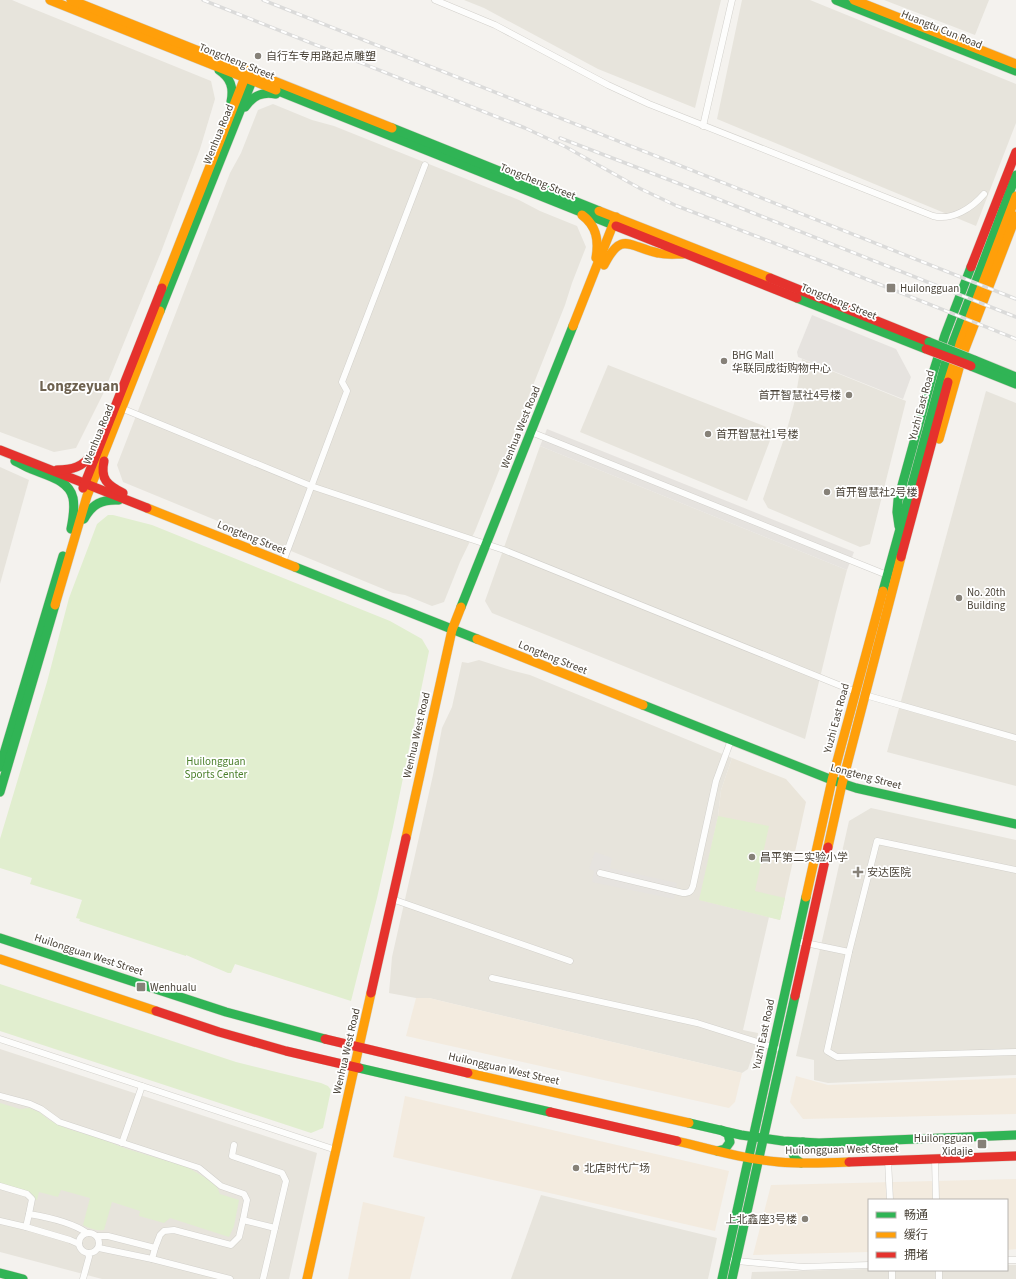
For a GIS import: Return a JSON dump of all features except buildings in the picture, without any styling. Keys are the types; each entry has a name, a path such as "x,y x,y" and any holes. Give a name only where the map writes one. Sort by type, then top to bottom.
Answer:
{"main road":[{"name":"Tongcheng Street","path":"50,0 165,46 250,75 331,112 524,189 615,221 696,257 927,345"},
{"name":"Tongcheng Street","path":"71,0 250,75 972,363 1016,384"},
{"name":"Huangtu Cun Road","path":"836,0 1016,71"},
{"name":"Huangtu Cun Road","path":"854,0 1016,64"},
{"path":"165,46 190,59 220,71 229,79 233,97 222,137"},
{"name":"Wenhua Road","path":"0,767 70,529 222,137 250,75"},
{"name":"Wenhua Road","path":"118,407 218,165 250,75"},
{"path":"218,165 231,141 245,106 251,99 260,93 273,93 299,103 331,112"},
{"path":"902,538 899,530 897,512 898,500 938,358 948,328 1016,152"},
{"name":"Yuzhi East Road","path":"732,1279 842,784 950,350 1016,175"},
{"path":"524,189 548,202 584,216 590,220 596,232 598,243 597,255 591,279"},
{"name":"Yuzhi East Road","path":"722,1279 832,780 888,575 902,538 953,363 1016,196"},
{"path":"902,538 920,507 963,354 1016,216"},
{"name":"Wenhua West Road","path":"307,1279 452,630 615,221"},
{"path":"584,299 608,255 614,248 621,244 633,244 659,253 682,254 696,257"},
{"name":"Tongcheng Street","path":"972,363 1016,377"},
{"path":"0,451 51,469 62,471 74,470 88,460 102,429 118,407"},
{"path":"118,407 115,433 102,470 104,478 112,487 133,497 163,515"},
{"path":"0,451 22,465 61,482 68,488 72,494 74,507 70,529"},
{"name":"Longteng Street","path":"37,465 842,784 1016,824"},
{"name":"Wenhua Road","path":"0,792 64,574 87,485"},
{"path":"64,574 76,545 86,514 93,505 100,501 112,499 146,508"},
{"name":"Huilongguan West Street","path":"0,938 226,1012 293,1032 753,1137 803,1142 819,1142 1016,1135"},
{"name":"Huilongguan West Street","path":"0,959 253,1042 748,1158 801,1163 1016,1156"},
{"path":"717,1151 725,1149 730,1142 728,1136 721,1130"},
{"path":"801,1163 795,1159 792,1151 796,1145 803,1142"},
{"path":"0,1273 22,1279"}],"street":[{"path":"435,0 495,25 629,95 703,126 938,218 947,217 965,211 976,203 984,194"},
{"path":"703,126 732,0"},
{"path":"283,562 347,391 342,382 425,165"},
{"path":"118,407 311,486 511,553 856,692"},
{"path":"531,432 888,575"},
{"path":"865,695 1016,738"},
{"path":"600,873 683,893 691,891 716,781 731,740"},
{"path":"1016,870 877,841 849,952 827,1051 837,1057 1016,1052"},
{"path":"392,899 570,961"},
{"path":"796,941 849,952"},
{"path":"492,978 698,1023 783,1050"},
{"path":"0,1039 336,1150"},
{"path":"122,1143 142,1086"},
{"path":"0,1096 30,1104 41,1109 59,1122 199,1168 221,1186 244,1194 247,1200 239,1237 231,1245 169,1230 164,1231 160,1235 152,1259"},
{"path":"234,1145 232,1156 282,1173 286,1181 263,1279"},
{"path":"935,1159 936,1199"},
{"path":"888,1160 890,1199"},
{"path":"0,1186 27,1194 32,1199 26,1227"},
{"path":"29,1214 70,1224 87,1233"},
{"path":"0,1220 70,1240 78,1244 88,1253"},
{"path":"243,1220 275,1228"},
{"path":"78,1244 79,1240 84,1234 92,1232 97,1236 99,1248"},
{"path":"97,1236 108,1236 155,1248"},
{"path":"88,1253 99,1248 152,1259 230,1279"},
{"path":"83,1279 89,1256 88,1253"},
{"path":"726,1260 803,1267 868,1265"}],"shaded area":[{"path":"0,0 12,0 211,81 215,99 200,149 161,252 103,394 76,448 54,452 0,432"},
{"path":"464,0 721,0 695,108 598,69 484,8"},
{"path":"742,0 810,0 1016,84 1016,123 976,226 717,119"},
{"path":"884,0 989,0 975,35"},
{"path":"273,104 312,120 334,126 519,200 540,211 577,226 586,247 565,305 475,531 460,562 444,602 432,606 405,595 393,593 123,482 117,465 230,173 241,153 258,110"},
{"path":"812,315 896,349 911,377 903,399 798,357 797,352"},
{"path":"802,359 906,401 870,544 860,547 768,508 763,499 786,433 795,400"},
{"path":"608,365 774,430 747,501 580,432"},
{"path":"986,391 1016,403 1016,786 887,752"},
{"path":"547,429 854,552 847,570 540,446"},
{"path":"540,446 847,570 805,739 492,613 485,601"},
{"path":"0,467 29,480 0,584"},
{"path":"479,660 530,675 732,758 721,790 718,816 700,900 769,917 743,1030 758,1033 757,1042 748,1069 742,1073 429,998 416,998 389,993 392,957 433,775 442,728 452,707 462,662 468,663"},
{"name":"昌平第二实验小学","path":"732,758 786,779 806,802 780,920 699,900 718,816 721,790"},
{"path":"871,808 1016,840 1016,1075 828,1083 814,1080 814,1060 796,1056 849,821"},
{"path":"595,852 612,858 610,868 677,883 674,899 592,882 594,871 589,869"},
{"path":"416,998 429,998 742,1073 735,1102 729,1108 406,1036"},
{"path":"0,1049 317,1153 289,1279 102,1279 0,1252"},
{"path":"796,1076 828,1085 1016,1078 1016,1114 803,1119 790,1102"},
{"path":"405,1096 729,1171 715,1231 393,1157"},
{"path":"1016,1179 1016,1249 1008,1250 1008,1199 868,1199 868,1252 753,1255 771,1185"},
{"path":"541,1195 717,1238 708,1279 511,1279"},
{"path":"363,1202 425,1217 410,1279 348,1279"},
{"path":"1008,1265 1016,1265 1016,1279 751,1279 752,1272 868,1269 868,1271 1008,1271"}],"green space":[{"name":"Huilongguan Sports Center","path":"108,515 152,525 390,621 422,639 429,651 393,827 351,1001 235,964 231,973 228,973 186,955 79,921 80,919 76,918 82,900 30,884 32,878 0,868 0,839 47,682 69,598 97,524"},
{"path":"718,816 769,826 755,891 785,898 780,920 699,900"},
{"path":"0,984 236,1062 328,1086 331,1090 323,1128 311,1133 0,1031"},
{"path":"0,1103 20,1109 29,1108 39,1112 49,1120 68,1129 187,1167 209,1180 217,1187 220,1194 239,1200 234,1226 229,1237 170,1218 164,1223 139,1216 140,1211 112,1202 104,1230 88,1228 83,1225 90,1198 61,1190 58,1197 39,1192 37,1200 0,1184"}],"railway":[{"path":"203,0 525,128 566,147 641,189 677,206 821,261 1016,339"},
{"path":"263,0 1016,299"},
{"path":"560,138 1016,317"}],"traffic: fast":[{"path":"836,0 1016,71"},
{"path":"219,70 226,76 231,84 231,102"},
{"path":"160,311 254,76"},
{"path":"276,90 616,226"},
{"path":"245,107 258,95 266,93 276,94"},
{"path":"392,128 599,211"},
{"path":"883,591 946,361 1016,175"},
{"path":"899,526 897,512 898,500 933,373 945,335 971,267"},
{"path":"797,298 926,349"},
{"path":"461,607 573,326"},
{"path":"929,342 974,360"},
{"path":"974,360 1016,377"},
{"path":"971,366 1016,384"},
{"path":"15,461 55,478 67,486 71,492 74,502 74,514 71,529"},
{"path":"84,519 94,506 107,500 119,500"},
{"path":"0,767 63,556"},
{"path":"295,567 477,639"},
{"path":"0,792 55,605"},
{"path":"643,705 832,780 856,788 1016,824"},
{"path":"722,1279 806,897"},
{"path":"0,938 226,1012 325,1039"},
{"path":"732,1279 795,996"},
{"path":"359,1068 550,1112"},
{"path":"689,1123 741,1135 783,1141 819,1143 1016,1135"},
{"path":"717,1151 725,1149 730,1142 728,1134 721,1130"},
{"path":"801,1163 795,1159 792,1151 796,1145 803,1142"},
{"path":"0,1273 23,1279"}],"traffic: slow":[{"path":"50,0 276,90"},
{"path":"71,0 392,128"},
{"path":"854,0 1016,64"},
{"path":"162,288 247,72"},
{"path":"948,382 961,341 1016,196"},
{"path":"599,211 770,278"},
{"path":"582,215 591,224 596,234 596,258"},
{"path":"939,439 963,354 1016,216"},
{"path":"573,326 616,217"},
{"path":"604,265 610,254 621,244 633,245 661,254 683,254"},
{"path":"55,605 87,496 160,311"},
{"path":"147,508 295,567"},
{"path":"828,847 842,784 901,557"},
{"path":"806,897 832,780 883,591"},
{"path":"406,838 452,630 461,607"},
{"path":"477,639 643,705"},
{"path":"0,959 156,1011"},
{"path":"307,1279 371,993"},
{"path":"468,1073 689,1123"},
{"path":"677,1141 766,1161 788,1163 849,1162"}],"traffic: jam":[{"path":"971,267 1016,152"},
{"path":"616,226 797,298"},
{"path":"770,278 929,342"},
{"path":"83,488 162,288"},
{"path":"926,349 971,366"},
{"path":"901,557 948,382"},
{"path":"0,450 147,508"},
{"path":"57,470 77,467 85,462 92,454"},
{"path":"104,461 103,472 106,481 123,493"},
{"path":"371,993 406,838"},
{"path":"795,996 828,847"},
{"path":"156,1011 219,1032 286,1051 359,1068"},
{"path":"325,1039 468,1073"},
{"path":"550,1112 677,1141"},
{"path":"849,1162 1016,1156"}],"place":[{"name":"自行车专用路起点雕塑","path":"258,56"},
{"name":"Huilongguan","path":"891,288"},
{"name":"BHG Mall 华联同成街购物中心","path":"724,361"},
{"name":"首开智慧社4号楼","path":"849,395"},
{"name":"首开智慧社1号楼","path":"708,434"},
{"name":"首开智慧社2号楼","path":"827,492"},
{"name":"No. 20th Building","path":"959,598"},
{"name":"昌平第二实验小学","path":"752,857"},
{"name":"安达医院","path":"858,872"},
{"name":"Wenhualu","path":"141,987"},
{"name":"Huilongguan Xidajie","path":"982,1144"},
{"name":"北店时代广场","path":"576,1168"},
{"name":"上北鑫座3号楼","path":"805,1219"}],"district":[{"name":"Longzeyuan","path":"79,386"}]}
